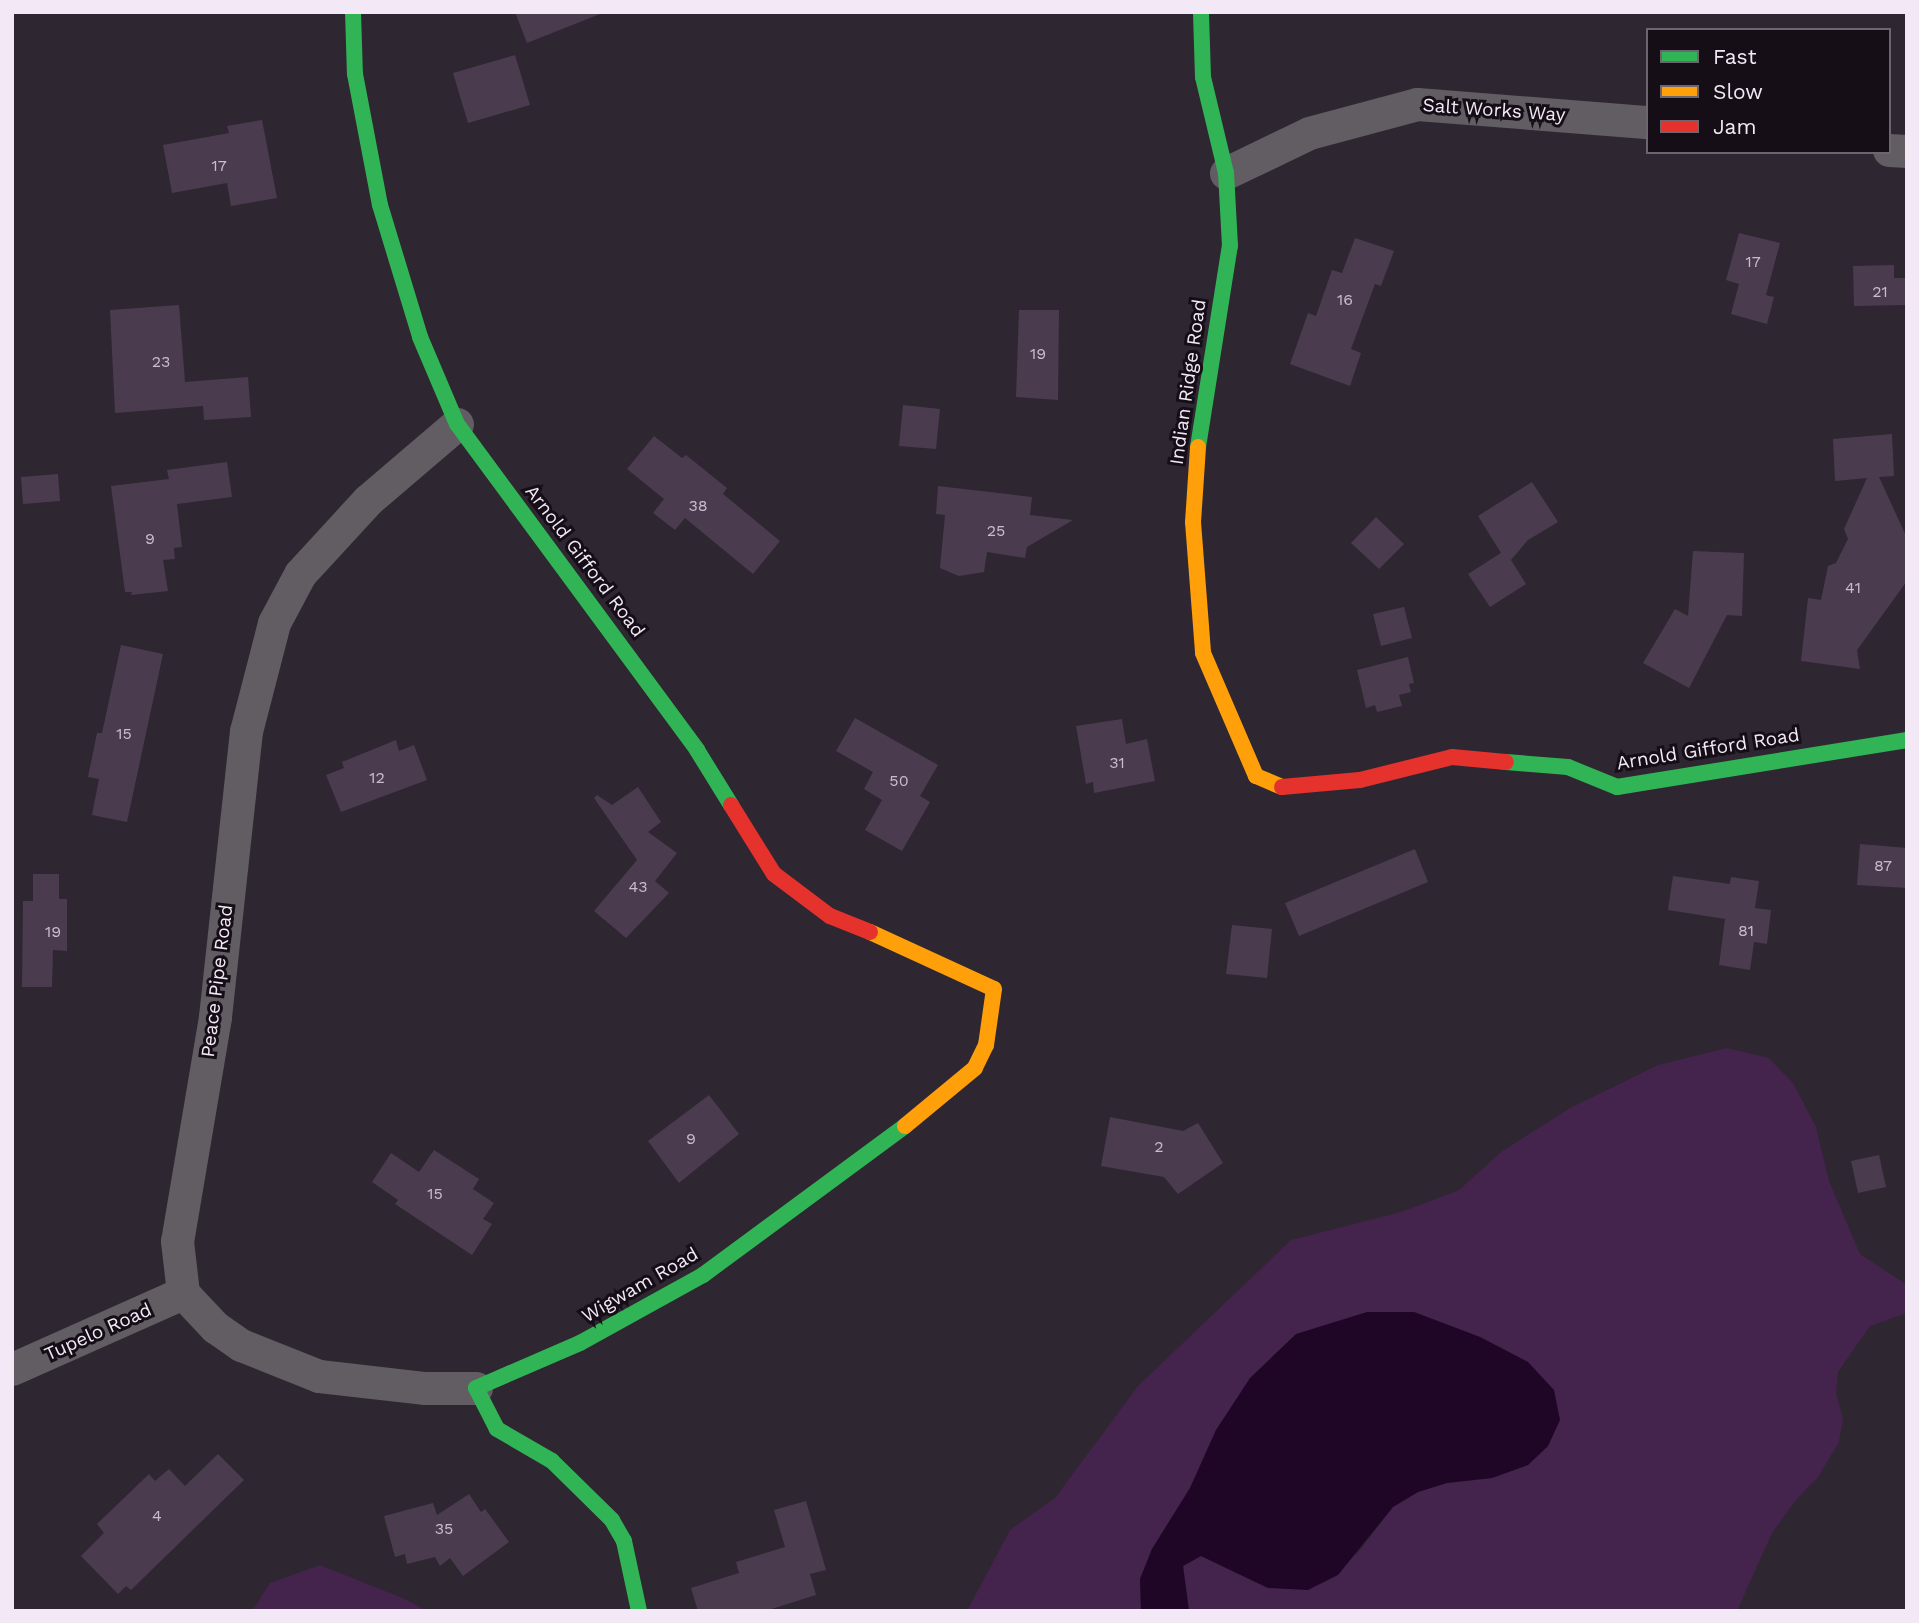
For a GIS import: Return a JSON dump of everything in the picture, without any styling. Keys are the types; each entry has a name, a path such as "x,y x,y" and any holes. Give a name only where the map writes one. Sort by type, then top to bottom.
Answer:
{"street":[{"name":"Arnold Gifford Road","path":"353,12 355,74 380,205 420,337 457,424 698,750 774,874 830,916 914,950 994,989"},
{"name":"Indian Ridge Road","path":"1201,12 1203,77 1226,173 1230,246 1200,424 1193,522 1203,653 1256,776 1271,783"},
{"name":"Salt Works Way","path":"1226,173 1309,134 1418,104 1646,122"},
{"name":"Peace Pipe Road","path":"183,1293 177,1241 215,1017 246,731 274,622 300,574 351,519 457,424"},
{"name":"Arnold Gifford Road","path":"1271,783 1281,787 1299,787 1360,780 1452,757 1568,767 1617,787 1907,740"},
{"name":"Wigwam Road","path":"476,1388 580,1343 703,1275 910,1122 975,1068 986,1045 994,989"},
{"name":"Tupelo Road","path":"12,1369 139,1315 183,1293"},
{"path":"183,1293 215,1326 241,1345 319,1376 425,1388 476,1388 489,1419 498,1429 552,1461 612,1520 624,1541 639,1611"}],"shaded area":[{"path":"1727,1048 1769,1058 1793,1083 1816,1127 1829,1181 1860,1254 1907,1285 1907,1313 1870,1326 1838,1372 1836,1393 1843,1419 1839,1442 1818,1477 1795,1501 1772,1533 1737,1611 1189,1611 1183,1566 1201,1556 1268,1588 1357,1554 1393,1507 1418,1492 1447,1483 1492,1478 1528,1465 1548,1446 1528,1362 1480,1337 1414,1312 1367,1312 1216,1430 1190,1488 1152,1549 1140,1579 1141,1611 967,1611 1010,1530 1055,1498 1138,1386 1291,1240 1401,1212 1459,1190 1501,1152 1570,1108 1658,1065"},
{"path":"1367,1312 1414,1312 1480,1337 1528,1362 1554,1390 1560,1420 1548,1446 1528,1465 1492,1478 1447,1483 1418,1492 1393,1507 1338,1575 1308,1590 1268,1588 1201,1556 1183,1566 1189,1611 1141,1611 1140,1579 1152,1549 1190,1488 1216,1430 1250,1378 1296,1334"},
{"path":"320,1565 405,1599 427,1611 252,1611 270,1583"}],"building":[{"path":"515,12 600,12 600,14 527,43"},
{"path":"515,55 530,105 468,123 453,73"},
{"path":"262,120 277,198 231,206 227,183 172,193 163,145 229,133 227,126"},
{"path":"1739,233 1780,243 1766,295 1774,297 1767,324 1731,314 1739,284 1726,280"},
{"path":"1355,238 1394,251 1381,286 1375,284 1351,349 1361,353 1350,386 1290,364 1308,313 1316,316 1332,270 1342,273"},
{"path":"1894,265 1894,278 1907,278 1907,305 1854,306 1853,266"},
{"path":"179,305 185,382 248,377 251,417 204,420 203,406 115,413 110,310"},
{"path":"1019,310 1059,310 1058,400 1016,397"},
{"path":"903,405 940,409 936,449 899,446"},
{"path":"1892,434 1894,476 1879,477 1907,538 1907,581 1857,650 1860,669 1801,661 1808,598 1821,600 1828,566 1836,563 1848,539 1844,529 1867,478 1835,481 1833,439"},
{"path":"654,436 682,458 686,455 727,488 723,494 780,541 753,574 685,518 675,530 653,513 664,499 627,469"},
{"path":"227,462 232,497 177,504 182,547 174,548 175,559 163,560 168,591 131,595 132,592 125,592 111,486 169,479 167,470"},
{"path":"58,474 60,501 23,504 21,477"},
{"path":"1532,482 1558,522 1528,540 1511,560 1526,584 1490,607 1468,574 1501,553 1478,516"},
{"path":"938,486 1032,497 1030,515 1073,520 1027,547 1025,558 987,552 984,572 959,576 940,568 945,515 936,514"},
{"path":"1376,517 1404,544 1379,569 1351,543"},
{"path":"1693,551 1744,553 1742,616 1727,615 1689,688 1643,663 1675,609 1688,616"},
{"path":"1404,607 1412,638 1381,646 1373,614"},
{"path":"121,645 163,654 127,822 92,815 99,779 88,777 97,733 102,733"},
{"path":"1408,657 1414,683 1409,684 1411,692 1399,695 1402,706 1377,712 1375,705 1366,708 1357,670"},
{"path":"855,718 938,765 920,796 930,802 902,851 865,830 882,800 864,789 873,772 836,751"},
{"path":"1122,719 1126,744 1147,739 1155,781 1094,793 1093,782 1086,784 1076,726"},
{"path":"396,740 399,751 414,745 427,780 341,812 326,775 344,768 342,762"},
{"path":"638,787 661,822 648,832 677,853 655,881 669,893 626,938 594,911 637,860 594,798 597,795 612,805"},
{"path":"1860,844 1907,848 1907,888 1857,885"},
{"path":"1415,849 1428,882 1299,936 1285,903"},
{"path":"33,874 59,874 59,899 67,899 67,951 53,950 52,987 22,987 23,901 33,901"},
{"path":"1673,876 1730,884 1731,877 1759,881 1755,908 1771,910 1767,944 1754,942 1750,970 1719,965 1725,919 1668,910"},
{"path":"1232,925 1272,929 1267,978 1226,974"},
{"path":"709,1095 739,1134 679,1183 648,1141"},
{"path":"1110,1117 1183,1131 1198,1123 1223,1163 1178,1194 1164,1177 1101,1166"},
{"path":"434,1150 479,1179 473,1189 494,1203 483,1219 492,1224 472,1255 395,1204 398,1200 372,1182 391,1153 419,1172"},
{"path":"1879,1155 1886,1187 1858,1193 1851,1161"},
{"path":"218,1454 244,1480 131,1590 126,1586 118,1594 81,1556 104,1533 97,1524 149,1474 155,1481 169,1469 185,1486"},
{"path":"469,1494 481,1512 485,1509 509,1542 463,1576 450,1558 440,1566 435,1557 407,1564 405,1554 395,1557 384,1516 433,1503 437,1515"},
{"path":"806,1501 826,1570 810,1574 816,1595 765,1611 698,1611 691,1588 739,1573 736,1562 785,1547 774,1510"}],"traffic: fast":[{"path":"353,12 355,74 380,205 420,337 457,424 697,750 731,805"},
{"path":"1198,447 1230,246 1226,173 1203,77 1201,12"},
{"path":"1506,762 1568,767 1617,787 1907,740"},
{"path":"639,1611 624,1541 612,1520 552,1461 497,1429 476,1388 580,1343 703,1275 905,1126"}],"traffic: slow":[{"path":"1198,447 1193,522 1203,653 1256,776 1282,787"},
{"path":"870,932 994,989 986,1045 975,1068 905,1126"}],"traffic: jam":[{"path":"1282,787 1360,780 1452,757 1506,762"},
{"path":"731,805 774,874 830,916 870,932"}]}
